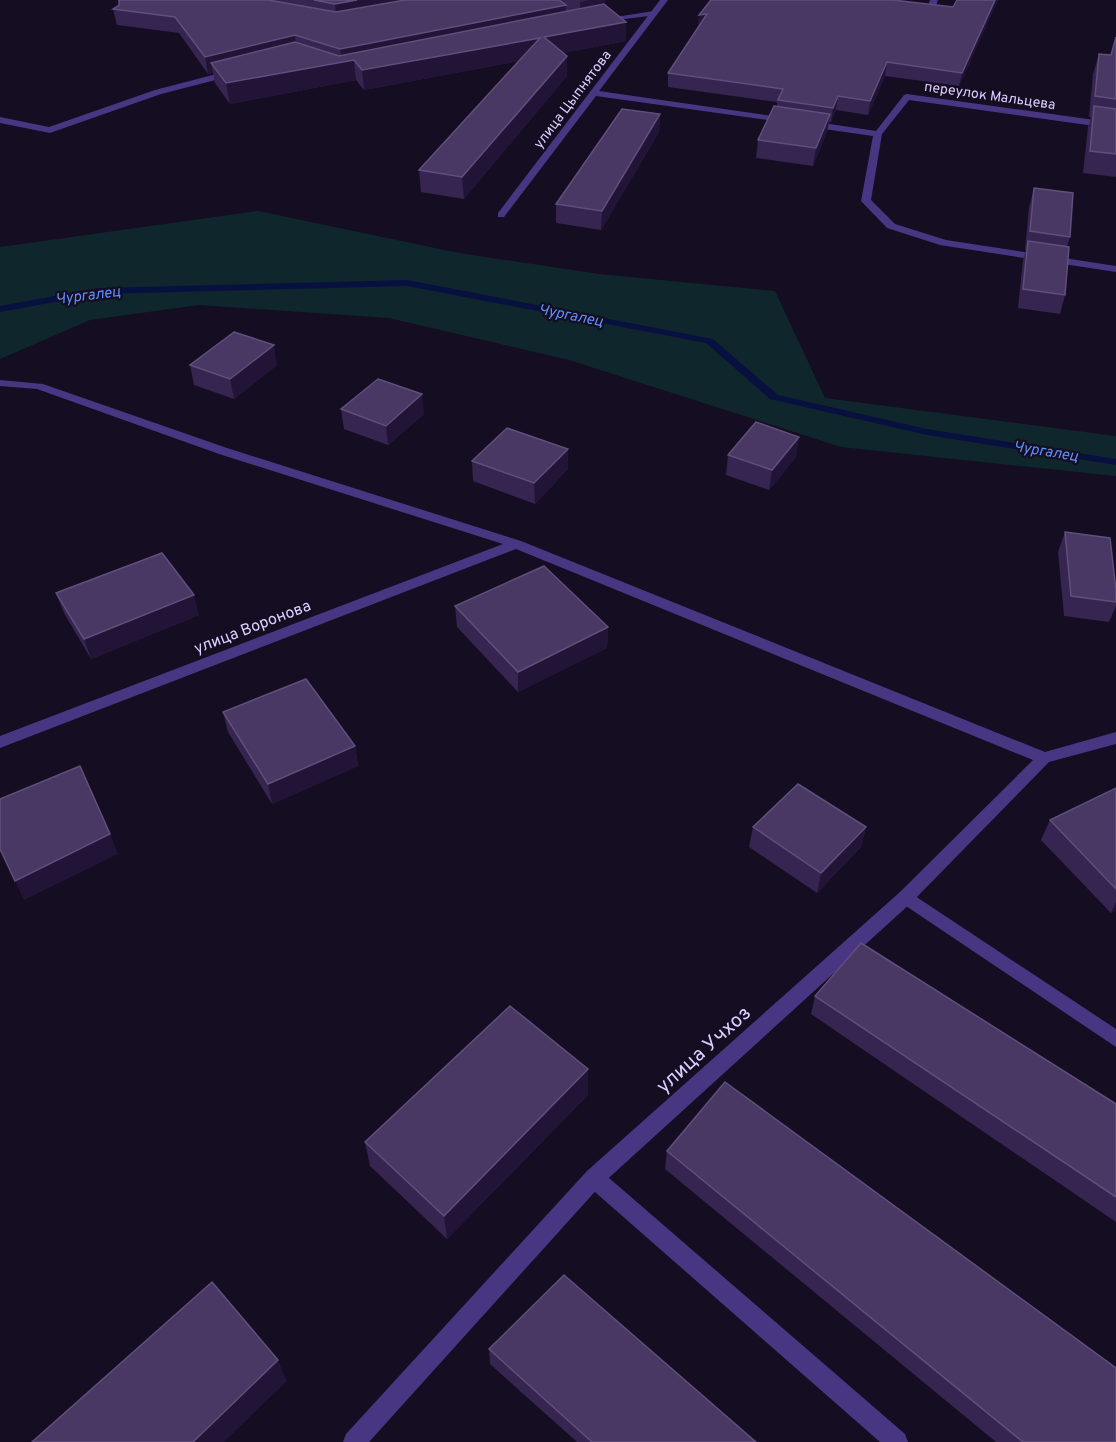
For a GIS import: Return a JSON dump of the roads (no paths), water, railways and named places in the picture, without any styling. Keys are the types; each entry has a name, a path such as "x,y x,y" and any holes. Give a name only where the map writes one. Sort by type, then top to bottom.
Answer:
{"street":[{"name":"улица Цыпнятова","path":"501,215 664,0"},
{"path":"930,12 934,0"},
{"path":"589,22 654,13"},
{"path":"0,120 50,130 158,92 244,70"},
{"path":"593,93 878,134 866,201 891,226 944,243 1116,269"},
{"name":"переулок Мальцева","path":"878,134 907,97 1116,126"},
{"path":"0,383 39,386 223,451 516,544 1044,758"},
{"name":"улица Воронова","path":"0,742 516,544"},
{"name":"улица Учхоз","path":"354,1442 594,1178 906,897 1044,758 1116,738"},
{"path":"906,897 1116,1039"},
{"path":"594,1178 897,1442"}],"waterway":[{"name":"Чургалец","path":"0,309 98,291 407,283 709,341 774,397 927,432 1116,462"}]}
